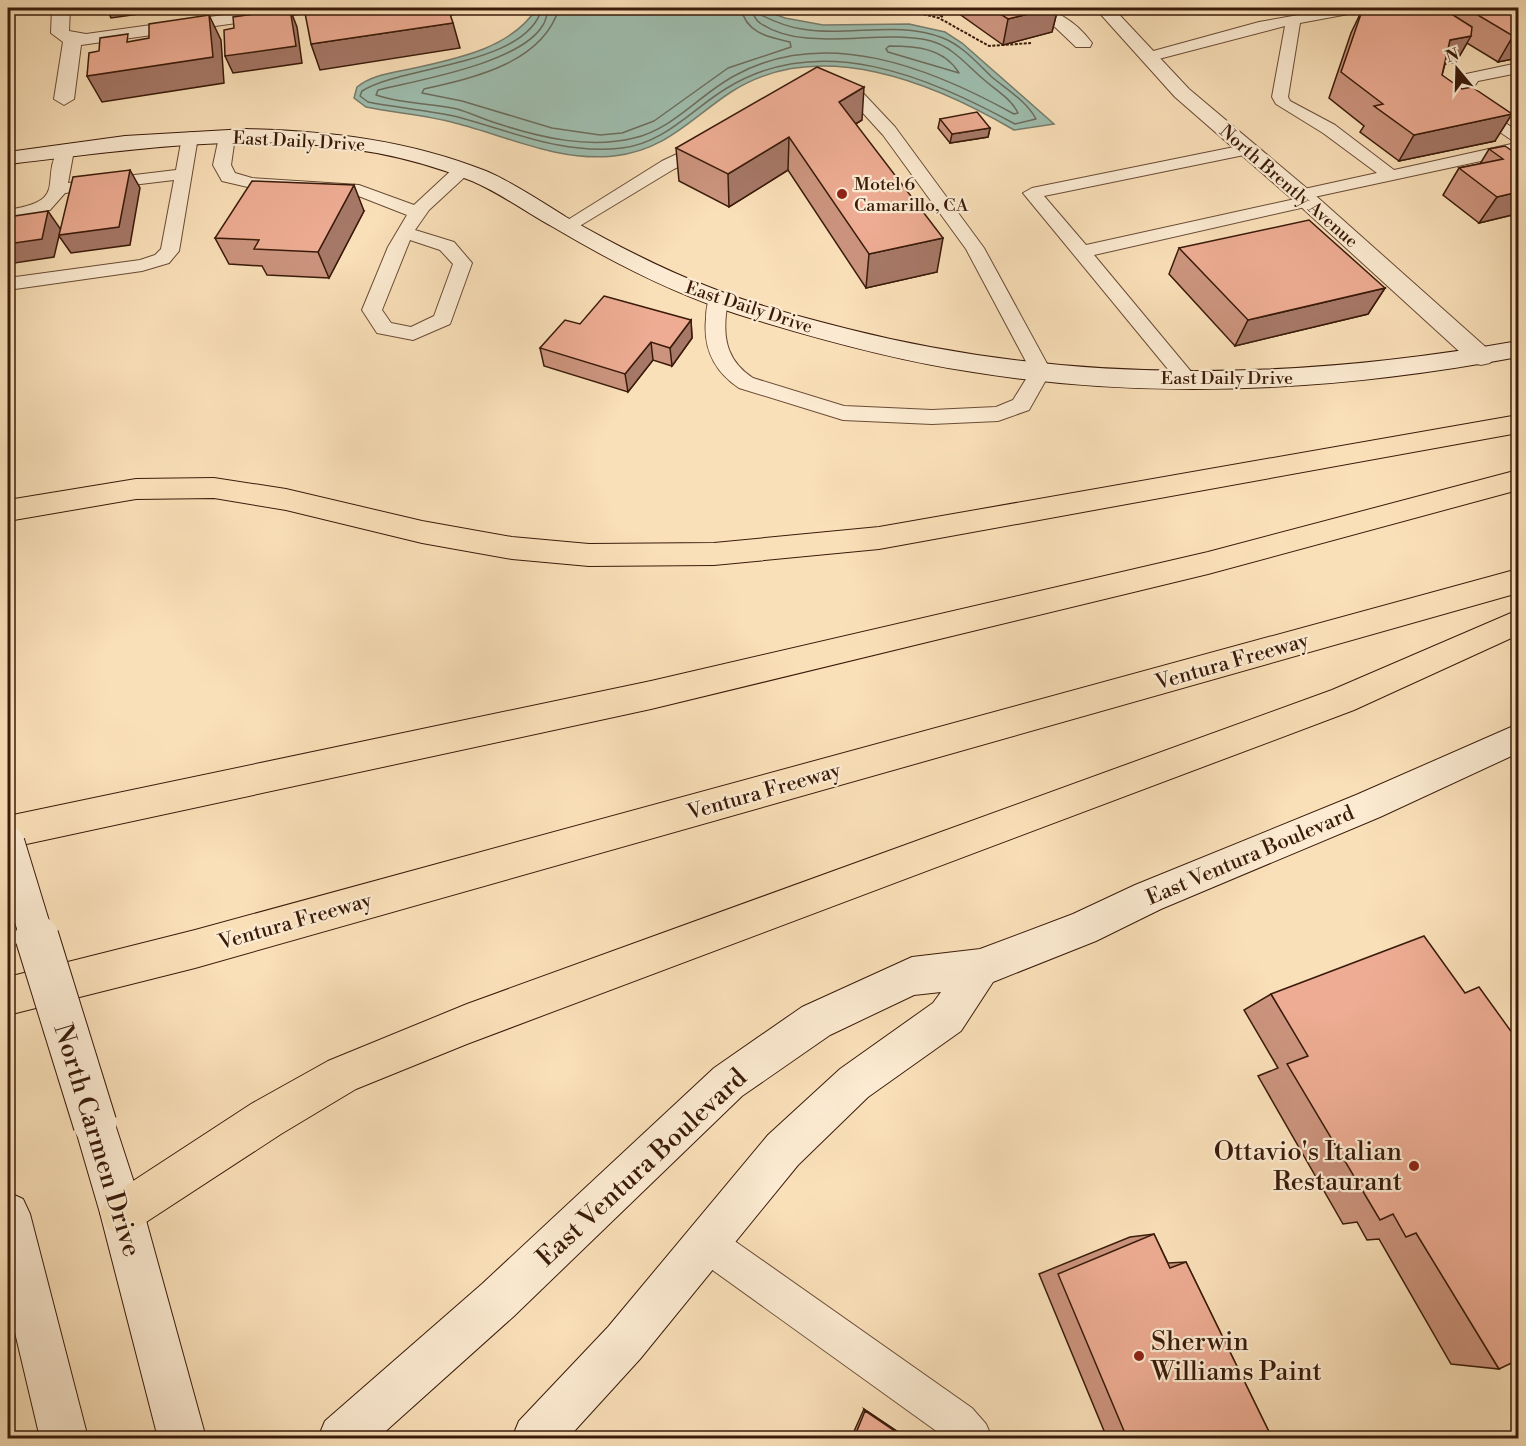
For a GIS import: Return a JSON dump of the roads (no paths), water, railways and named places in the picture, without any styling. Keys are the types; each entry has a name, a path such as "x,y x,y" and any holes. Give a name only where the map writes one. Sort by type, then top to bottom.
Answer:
{"highway":[{"path":"8,511 80,495 147,487 214,488 276,498 408,529 548,552 691,556 800,548 879,537 1518,424"},
{"path":"8,832 651,695 1208,563 1518,480"},
{"name":"Ventura Freeway","path":"8,996 195,949 1518,581"},
{"path":"122,1213 266,1119 342,1075 467,1024 1343,700 1518,622"}],"main road":[{"path":"61,8 60,33 73,39 107,37 307,8"},
{"path":"1036,8 1061,23 1083,43"},
{"name":"North Brently Avenue","path":"1104,8 1151,56 1182,93 1249,149 1481,357"},
{"path":"64,99 73,39"},
{"name":"East Daily Drive","path":"8,158 190,137 294,137 374,146 411,154 462,170 524,199 567,226 661,276 718,300 855,340 973,364 1041,371 1188,380 1317,378 1401,370 1518,349"},
{"name":"East Ventura Boulevard","path":"342,1438 498,1300 728,1082 816,1020 912,976 980,968 1368,806 1518,738"},
{"name":"North Carmen Drive","path":"8,843 122,1213 182,1438"},
{"path":"536,1438 624,1343 783,1150 854,1083 947,1017 980,968"},
{"path":"8,1214 64,1438"}],"lane":[{"path":"1151,56 1259,26 1359,8"},
{"path":"1293,20 1280,97 1294,112 1329,129 1391,176"},
{"path":"1518,68 1472,77 1462,93 1466,102 1518,140"},
{"path":"718,300 713,327 716,348 732,376 746,383 843,413 932,417 998,414 1021,405 1041,371 975,248 889,131 857,96 816,94"},
{"path":"8,284 142,265 162,259 170,251 190,137"},
{"path":"226,137 222,165 228,177 252,183 359,190 417,213"},
{"path":"567,226 659,171 721,138"},
{"path":"1081,252 1518,147"},
{"path":"1188,380 1032,193 1249,149"},
{"path":"8,215 47,206 56,197 66,150"},
{"path":"1422,169 1448,183"},
{"path":"406,232 447,246 463,263 443,320 413,334 384,328 372,310 406,232 417,213 462,170"},
{"path":"58,189 184,174"},
{"path":"706,1243 958,1422 972,1438"}],"water":[{"path":"537,8 758,8 785,18 823,25 909,24 945,32 962,43 1054,124 1014,130 948,96 913,82 876,72 838,67 801,67 765,75 731,92 677,132 648,147 632,153 593,157 553,152 444,120 366,107 354,98 357,87 375,77 463,56 497,43 526,22"}],"place":[{"name":"Motel 6 Camarillo, CA","path":"842,194"},
{"name":"Ottavio's Italian Restaurant","path":"1414,1166"},
{"name":"Sherwin Williams Paint","path":"1139,1356"}]}
